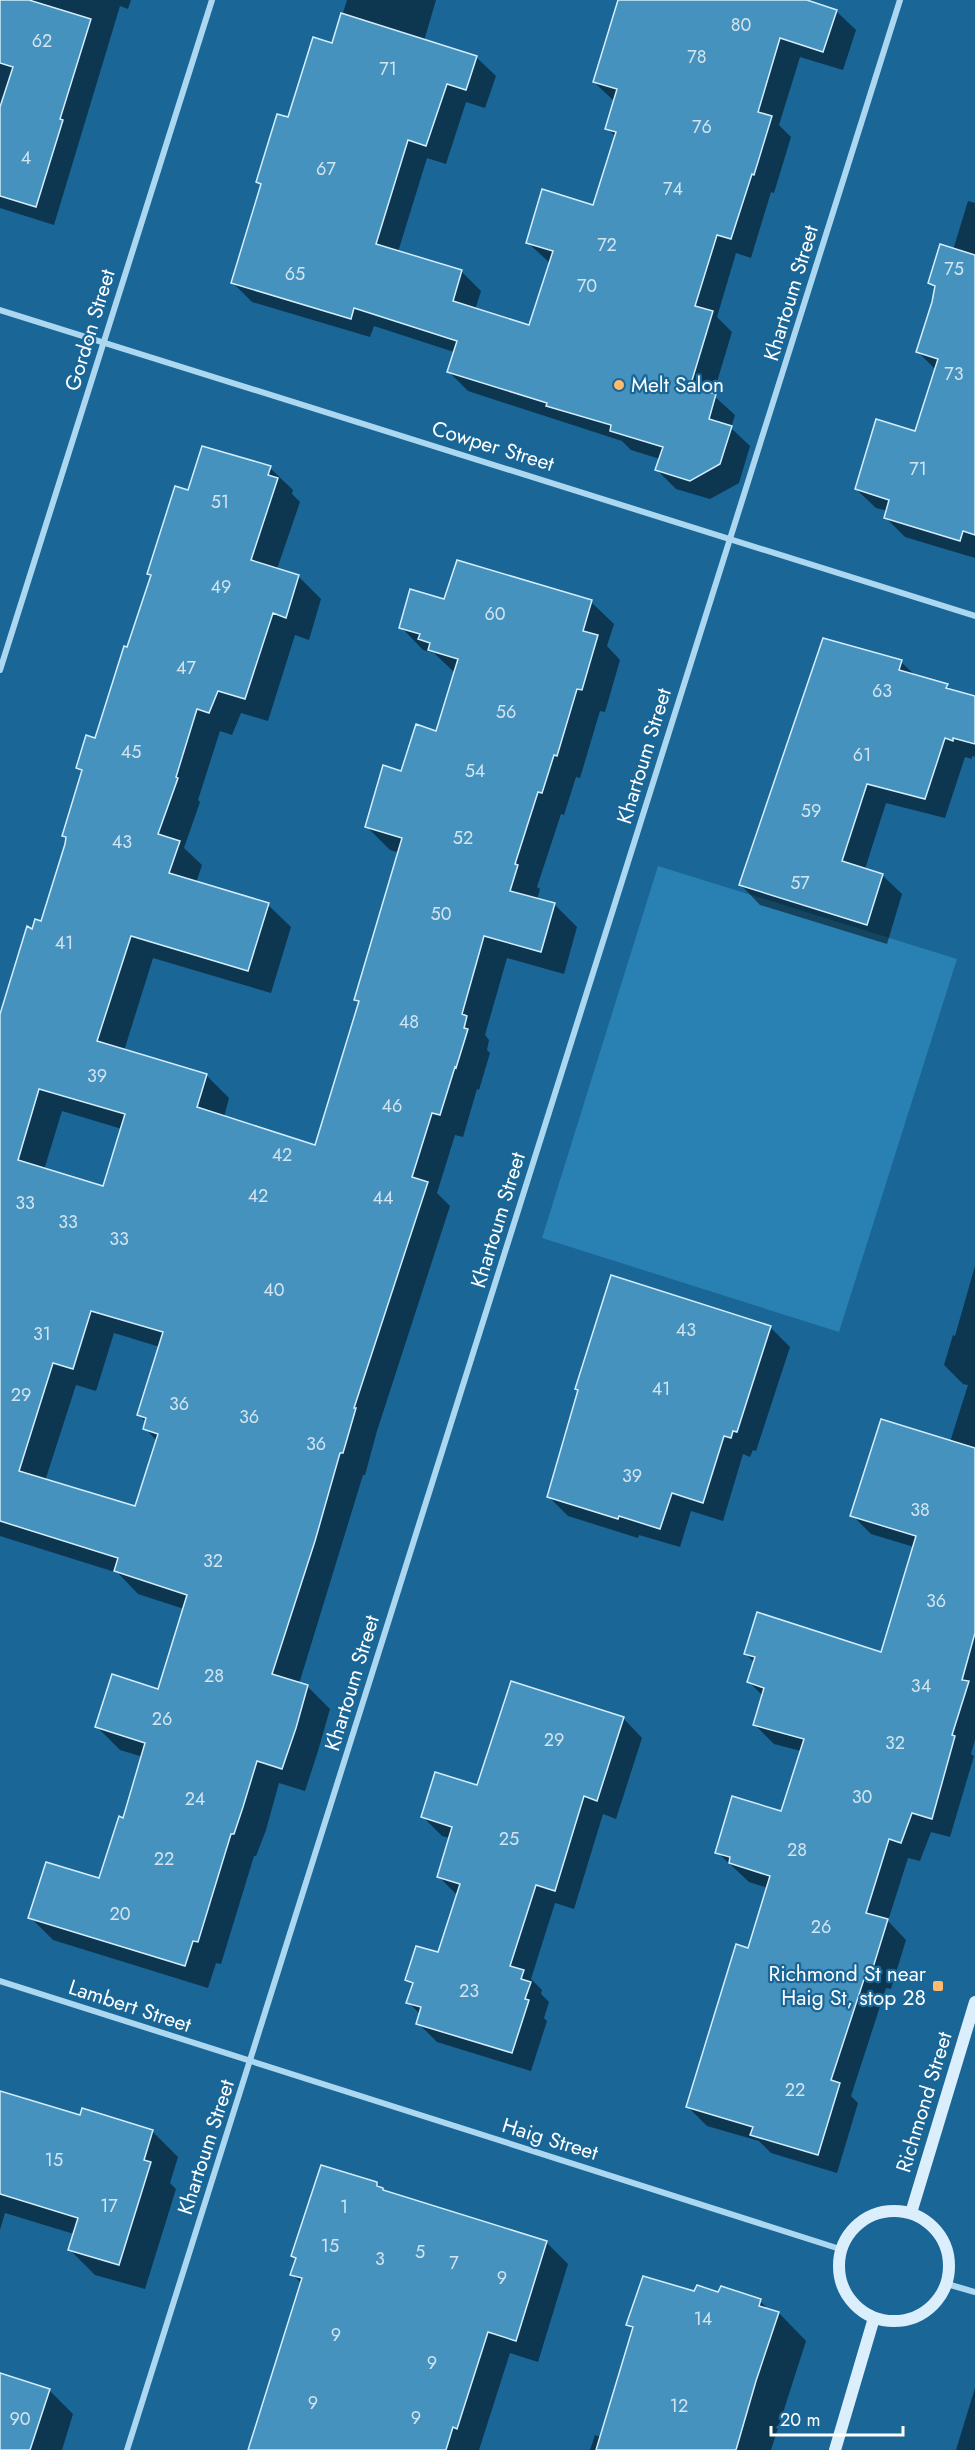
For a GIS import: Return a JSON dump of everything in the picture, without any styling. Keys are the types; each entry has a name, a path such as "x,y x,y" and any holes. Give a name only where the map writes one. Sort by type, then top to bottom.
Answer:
{"street":[{"name":"Gordon Street","path":"0,670 212,0"},
{"name":"Khartoum Street","path":"127,2450 900,0"},
{"name":"Cowper Street","path":"0,310 975,615"},
{"name":"Lambert Street","path":"0,1981 250,2062"},
{"name":"Richmond Street","path":"911,2213 975,2002"},
{"name":"Haig Street","path":"250,2062 840,2249"},
{"path":"893,2211 911,2213 926,2221 939,2233 947,2249 950,2266 947,2284 938,2299 926,2312 909,2319 892,2322 874,2318 859,2310 847,2298 840,2282 838,2266 840,2249 848,2234 861,2221 876,2213 893,2211"},
{"path":"947,2284 975,2292"},
{"path":"835,2450 874,2318"}],"shaded area":[{"path":"658,866 957,959 839,1332 542,1238"}],"building":[{"path":"0,0 29,0 91,19 36,207 0,196 0,107 13,67 0,63"},
{"path":"618,0 807,0 837,10 823,52 780,38 758,112 772,116 754,175 752,174 731,239 717,235 695,306 713,311 690,387 716,394 709,419 732,426 720,464 690,481 655,470 663,447 610,431 611,425 546,406 547,403 447,372 457,341 354,308 351,319 231,283 261,184 256,182 277,114 288,117 313,37 332,43 341,13 477,56 466,90 447,84 426,146 408,140 376,244 462,270 453,301 529,325 553,251 526,243 542,189 593,205 616,132 605,129 617,89 593,82"},
{"path":"940,244 975,255 975,535 963,531 960,541 884,518 889,500 855,489 876,419 915,431 938,359 916,352 932,302 935,286 928,283"},
{"path":"202,446 271,466 268,475 278,478 251,560 299,575 286,618 273,613 245,699 218,691 209,713 197,709 176,777 178,778 158,834 180,841 169,873 269,903 248,971 131,936 97,1041 207,1074 197,1107 315,1145 359,1001 354,1000 402,838 365,827 383,765 401,771 416,724 436,731 458,659 428,650 430,643 418,639 420,634 399,628 410,589 444,599 457,560 592,600 583,631 598,635 582,690 577,689 557,756 554,755 542,793 538,792 515,864 518,865 510,891 555,903 541,952 484,936 462,1014 467,1016 464,1028 468,1029 440,1115 432,1113 412,1177 428,1182 354,1408 356,1408 343,1453 340,1453 315,1541 272,1674 308,1685 296,1728 282,1769 257,1761 234,1834 231,1834 198,1942 193,1941 185,1966 28,1918 46,1862 99,1878 119,1816 123,1818 145,1743 95,1727 112,1674 158,1689 187,1595 114,1571 118,1558 0,1521 0,1014 27,926 32,929 35,919 41,921 65,844 66,837 62,836 82,770 76,768 86,735 95,738 124,646 127,647 151,575 147,574 175,486 188,490","holes":["39,1089 125,1114 103,1186 18,1160","91,1311 163,1332 137,1415 146,1418 143,1429 158,1434 135,1506 19,1471 53,1363 73,1369"]},
{"path":"823,638 902,660 899,670 948,684 946,688 975,696 975,744 945,738 925,799 867,784 842,861 883,874 867,925 739,885"},
{"path":"611,1275 771,1326 737,1432 733,1431 731,1438 724,1436 703,1503 672,1493 660,1529 619,1516 618,1519 547,1497 578,1390 575,1389"},
{"path":"881,1419 975,1448 975,1633 962,1680 969,1681 952,1735 955,1736 932,1819 912,1813 901,1843 889,1839 866,1913 888,1919 872,1971 867,1970 831,2080 840,2083 818,2155 750,2135 753,2127 686,2107 736,1944 748,1948 770,1876 729,1863 730,1857 715,1853 732,1796 781,1811 804,1739 753,1725 764,1688 747,1682 755,1657 744,1654 757,1612 881,1652 916,1536 850,1516"},
{"path":"511,1681 624,1717 597,1801 584,1796 555,1891 536,1885 510,1966 524,1970 521,1979 531,1982 525,1999 529,2000 512,2053 416,2024 421,2007 406,2003 413,1983 405,1980 416,1946 438,1952 460,1884 437,1877 452,1827 421,1817 435,1772 477,1785"},
{"path":"0,2091 80,2115 82,2108 153,2130 144,2160 151,2162 119,2265 68,2250 78,2218 0,2194"},
{"path":"321,2165 377,2182 377,2186 383,2190 547,2241 516,2341 488,2332 457,2429 453,2427 446,2450 248,2450 302,2278 290,2275 296,2258 291,2256"},
{"path":"643,2276 694,2291 697,2285 718,2292 721,2286 761,2299 759,2306 779,2312 736,2450 596,2450 633,2327 626,2325"},
{"path":"0,2373 50,2389 30,2450 0,2450"}],"place":[{"name":"Melt Salon","path":"619,385"},
{"name":"Richmond St near Haig St, stop 28","path":"938,1986"}]}
